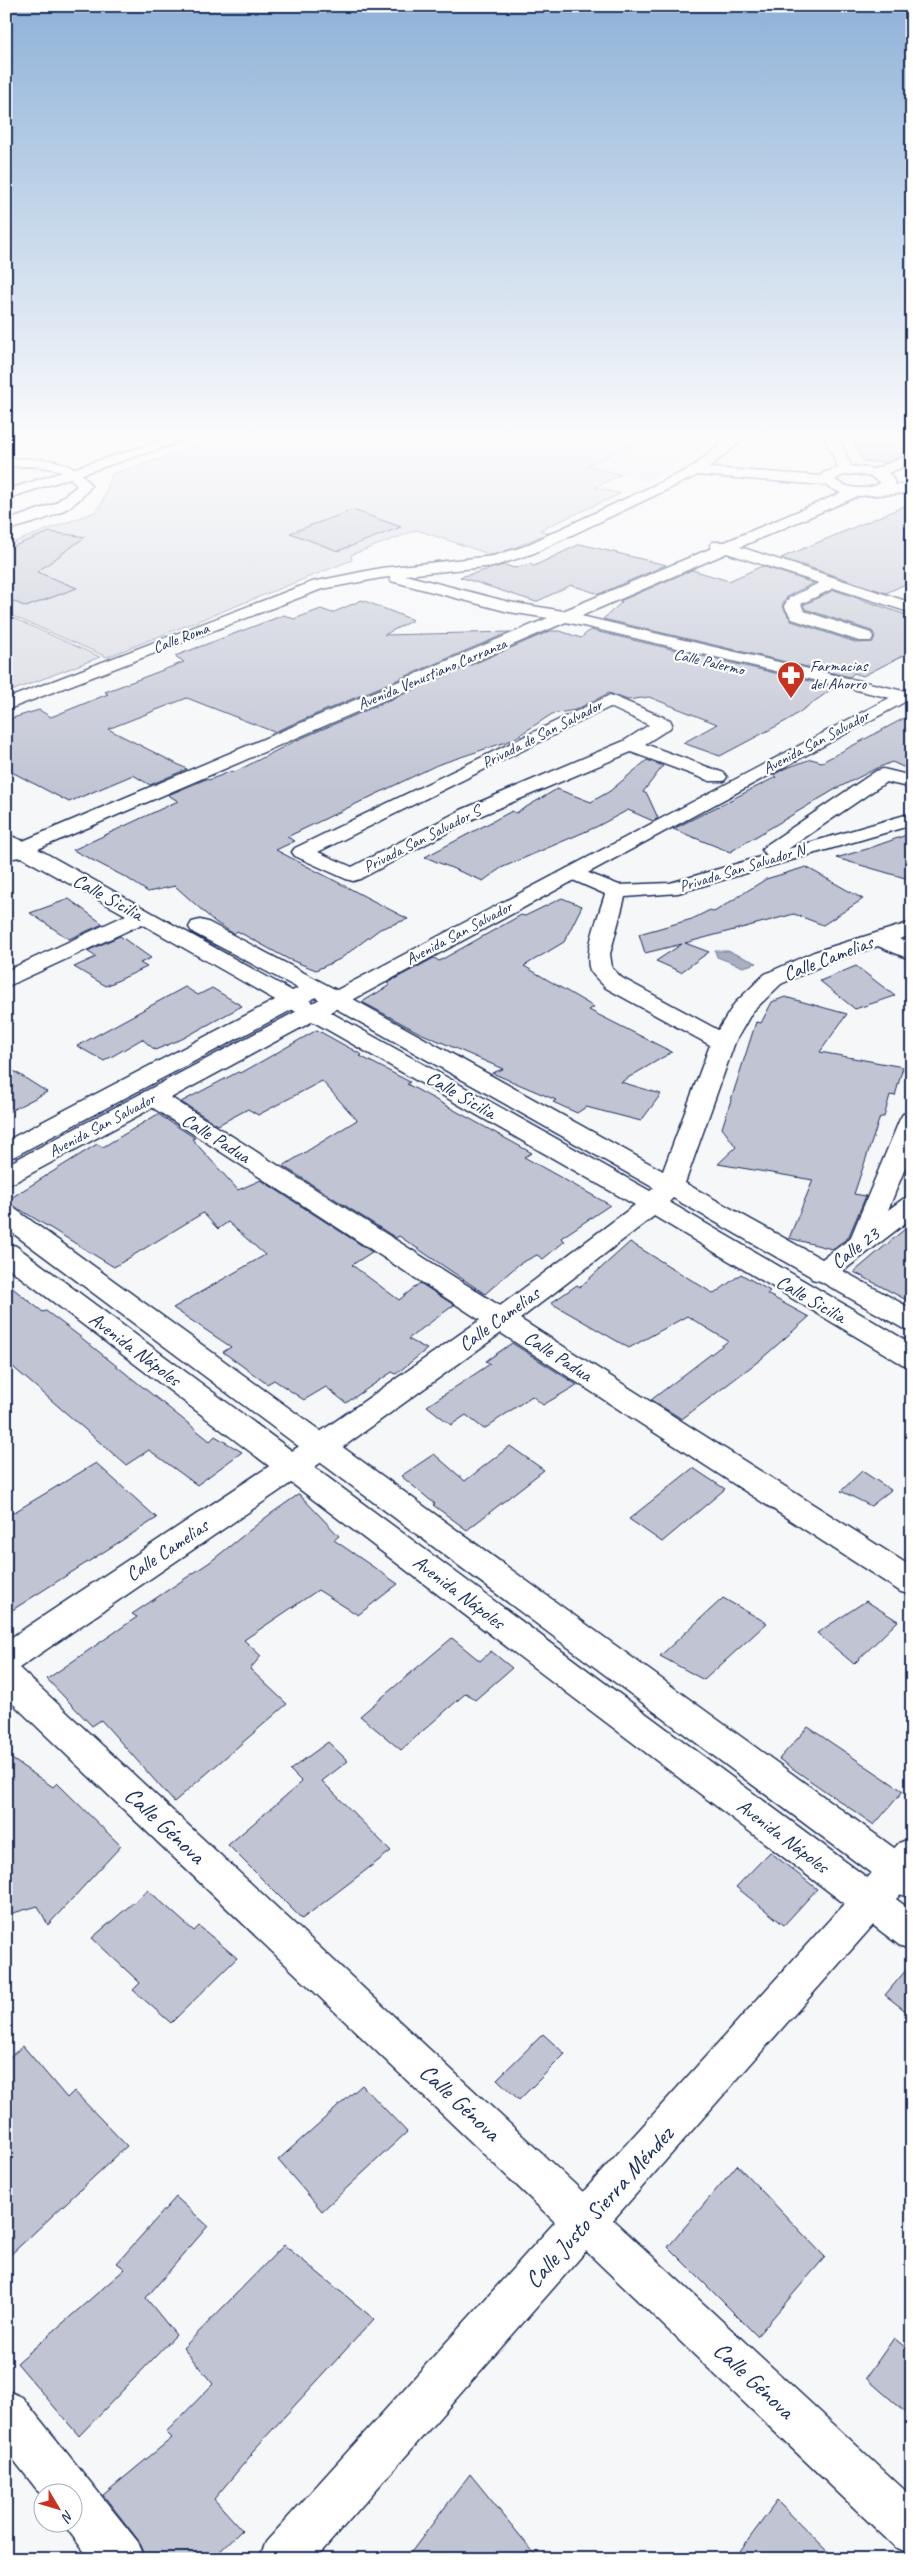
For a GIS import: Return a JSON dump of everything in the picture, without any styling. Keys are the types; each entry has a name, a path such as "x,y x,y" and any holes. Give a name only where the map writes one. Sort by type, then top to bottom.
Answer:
{"street":[{"name":"Calle Roma","path":"6,705 318,585 382,574 495,561 520,553"},
{"name":"Avenida Venustiano Carranza","path":"15,840 699,553"},
{"name":"Avenida Venustiano Carranza","path":"194,757 545,617 699,553"},
{"path":"742,553 912,608"},
{"name":"Calle Palermo","path":"382,574 545,617 896,698"},
{"path":"834,582 796,601 792,606 798,615 865,637"},
{"name":"Avenida San Salvador","path":"6,1151 572,872 896,698 912,676"},
{"name":"Avenida San Salvador","path":"6,1176 153,1097 315,1000 717,778 896,698"},
{"name":"Privada de San Salvador","path":"423,794 610,700 663,724"},
{"name":"Privada San Salvador S","path":"423,794 302,852 354,875 468,814 631,745 663,724"},
{"path":"631,745 717,778"},
{"path":"750,864 883,775 912,782"},
{"path":"423,794 468,814"},
{"name":"Privada San Salvador N","path":"572,872 616,891 671,889 750,864 912,819"},
{"name":"Calle Sicilia","path":"15,840 142,916 315,1000"},
{"name":"Calle Sicilia","path":"15,840 315,1000 662,1194 822,1273 912,1321"},
{"path":"616,891 598,954 601,969 614,982 724,1042"},
{"path":"6,980 142,916"},
{"name":"Calle Camelias","path":"6,1659 321,1446 500,1319 662,1194 724,1042 743,1008 774,979 822,957 912,928"},
{"path":"880,939 912,953"},
{"name":"Calle Padua","path":"153,1097 912,1583"},
{"path":"862,1242 912,1119"},
{"name":"Calle Sicilia","path":"662,1194 912,1357"},
{"name":"Calle 23","path":"822,1273 912,1205"},
{"name":"Avenida Nápoles","path":"6,1215 321,1446 907,1869"},
{"name":"Avenida Nápoles","path":"6,1252 912,1933"},
{"name":"Calle Génova","path":"6,1676 912,2530"},
{"name":"Calle Justo Sierra Méndez","path":"283,2559 870,1902 907,1869"},
{"path":"6,2413 61,2482"},
{"path":"82,2510 121,2559"}],"shaded area":[{"path":"6,553 357,553 351,555 352,560 107,657 6,613"},
{"path":"485,553 503,553 495,556"},
{"path":"6,615 100,657 6,693"}],"water":[{"path":"715,951 728,951 757,963 743,967 717,957"}],"building":[{"path":"6,553 63,553 37,572 77,588 26,607 6,598"},
{"path":"562,553 616,553 666,565 599,594 571,585 536,602 460,577 504,565 515,568 530,564 534,566"},
{"path":"794,553 912,553 912,581 886,593 781,558"},
{"path":"762,566 814,583 788,596 782,605 791,621 858,643 873,642 875,636 872,631 805,609 803,605 834,590 912,617 912,651 863,676 854,673 850,677 603,619 622,602 620,601 692,570 729,581"},
{"path":"362,600 413,620 384,635 510,632 274,732 187,698 108,729 187,769 150,785 133,775 69,802 6,769 6,720 39,710 51,717 108,694 105,692 184,662 175,656 284,615 294,619 321,609 332,613"},
{"path":"590,630 835,687 788,720 720,756 683,743 717,724 649,697 628,700 609,693 575,710 552,714 512,740 437,765 287,837 295,841 276,850 408,919 380,929 340,959 316,970 288,959 237,931 234,934 215,922 175,886 148,892 127,878 73,850 178,801 168,795 206,779 209,780 232,771 235,772 295,741 550,631 560,631 581,638"},
{"path":"912,714 912,771 892,762 875,769 834,790 730,852 673,829 776,777 773,775 784,769 811,759 822,762"},
{"path":"647,760 663,766 643,792 647,794 658,818 653,821 628,810 596,827 501,868 483,881 425,857 512,811 516,813 557,789 591,802 610,791"},
{"path":"912,833 912,880 836,858 867,849"},
{"path":"806,867 863,899 823,925 794,914 685,943 709,952 681,972 656,961 682,944 645,953 639,934 692,919 710,910 714,912 766,879"},
{"path":"562,898 582,906 564,942 524,966 594,1007 589,1010 672,1052 621,1082 661,1094 641,1121 586,1107 577,1113 553,1102 556,1100 492,1073 503,1069 418,1032 362,1002 390,985 387,983 434,958 439,961 521,915 525,916"},
{"path":"69,899 103,924 69,939 30,913"},
{"path":"120,936 151,958 140,963 147,967 106,986 74,967 96,957 87,951"},
{"path":"856,966 895,996 855,1009 820,981"},
{"path":"185,987 198,995 212,988 242,1006 182,1039 155,1050 142,1039 104,1061 77,1046"},
{"path":"785,997 847,1014 820,1052 903,1067 895,1096 890,1095 884,1117 880,1117 854,1194 866,1196 848,1238 832,1249 789,1238 813,1180 718,1164 736,1147 722,1128 756,1022 761,1023 772,1002"},
{"path":"317,1030 362,1055 360,1056 410,1082 407,1084 532,1153 524,1157 610,1205 561,1238 565,1241 543,1259 537,1255 519,1264 485,1294 399,1236 396,1238 283,1166 357,1120 322,1081 258,1115 248,1109 218,1125 181,1102 238,1072 241,1073"},
{"path":"6,1066 47,1092 6,1113"},
{"path":"158,1114 195,1138 192,1139 238,1190 261,1180 372,1252 352,1265 399,1300 420,1283 454,1305 408,1339 427,1349 396,1374 392,1372 346,1403 326,1387 304,1400 274,1380 267,1384 223,1352 231,1347 173,1308 265,1255 228,1222 218,1229 203,1213 114,1267 6,1201 97,1144 103,1147"},
{"path":"912,1223 912,1303 854,1272"},
{"path":"630,1242 714,1294 741,1274 770,1291 767,1294 809,1317 760,1360 682,1419 651,1400 728,1341 687,1316 629,1348 551,1303 577,1285 580,1287"},
{"path":"6,1283 43,1312 46,1311 78,1335 210,1441 215,1436 242,1452 197,1485 149,1450 126,1465 6,1361"},
{"path":"512,1343 577,1385 543,1405 532,1396 484,1429 466,1415 451,1425 427,1406 490,1364 486,1361"},
{"path":"510,1446 544,1470 467,1530 433,1505 435,1504 401,1476 434,1454 465,1481"},
{"path":"96,1463 157,1518 6,1614 6,1517"},
{"path":"693,1468 725,1489 662,1542 629,1519"},
{"path":"862,1471 891,1490 871,1506 841,1491"},
{"path":"299,1494 339,1536 334,1540 398,1584 358,1615 318,1590 244,1640 261,1656 250,1669 287,1704 174,1802 101,1720 92,1726 47,1679 137,1617 132,1614 210,1562 269,1515"},
{"path":"723,1598 767,1623 704,1680 660,1656"},
{"path":"866,1601 898,1621 854,1664 817,1633"},
{"path":"452,1638 480,1661 491,1651 512,1668 475,1700 466,1693 401,1750 360,1716"},
{"path":"808,1727 903,1791 874,1825 779,1759"},
{"path":"328,1742 348,1761 322,1781 391,1851 302,1919 228,1845 302,1782 290,1770"},
{"path":"6,1755 53,1787 57,1783 121,1846 48,1925 38,1906 6,1915"},
{"path":"770,1852 817,1889 784,1925 736,1887"},
{"path":"148,1890 194,1931 199,1926 237,1958 171,2023 133,1990 140,1983 92,1938"},
{"path":"912,1963 912,2016 885,1995"},
{"path":"543,2034 565,2054 519,2100 497,2079"},
{"path":"23,2046 67,2098 74,2091 127,2146 6,2259 6,2060"},
{"path":"362,2085 407,2132 322,2211 278,2160"},
{"path":"737,2165 825,2257 757,2336 668,2247"},
{"path":"176,2197 208,2226 146,2298 176,2335 79,2436 17,2363 125,2269 117,2263"},
{"path":"284,2245 374,2319 251,2453 214,2499 242,2530 212,2559 147,2559 139,2541 103,2495 172,2438 166,2432 213,2384 183,2348"},
{"path":"894,2338 912,2353 912,2418 866,2378"},
{"path":"470,2474 539,2559 406,2559"},
{"path":"777,2501 836,2559 734,2559"}],"place":[{"name":"Farmacias del Ahorro","path":"791,699"}]}
